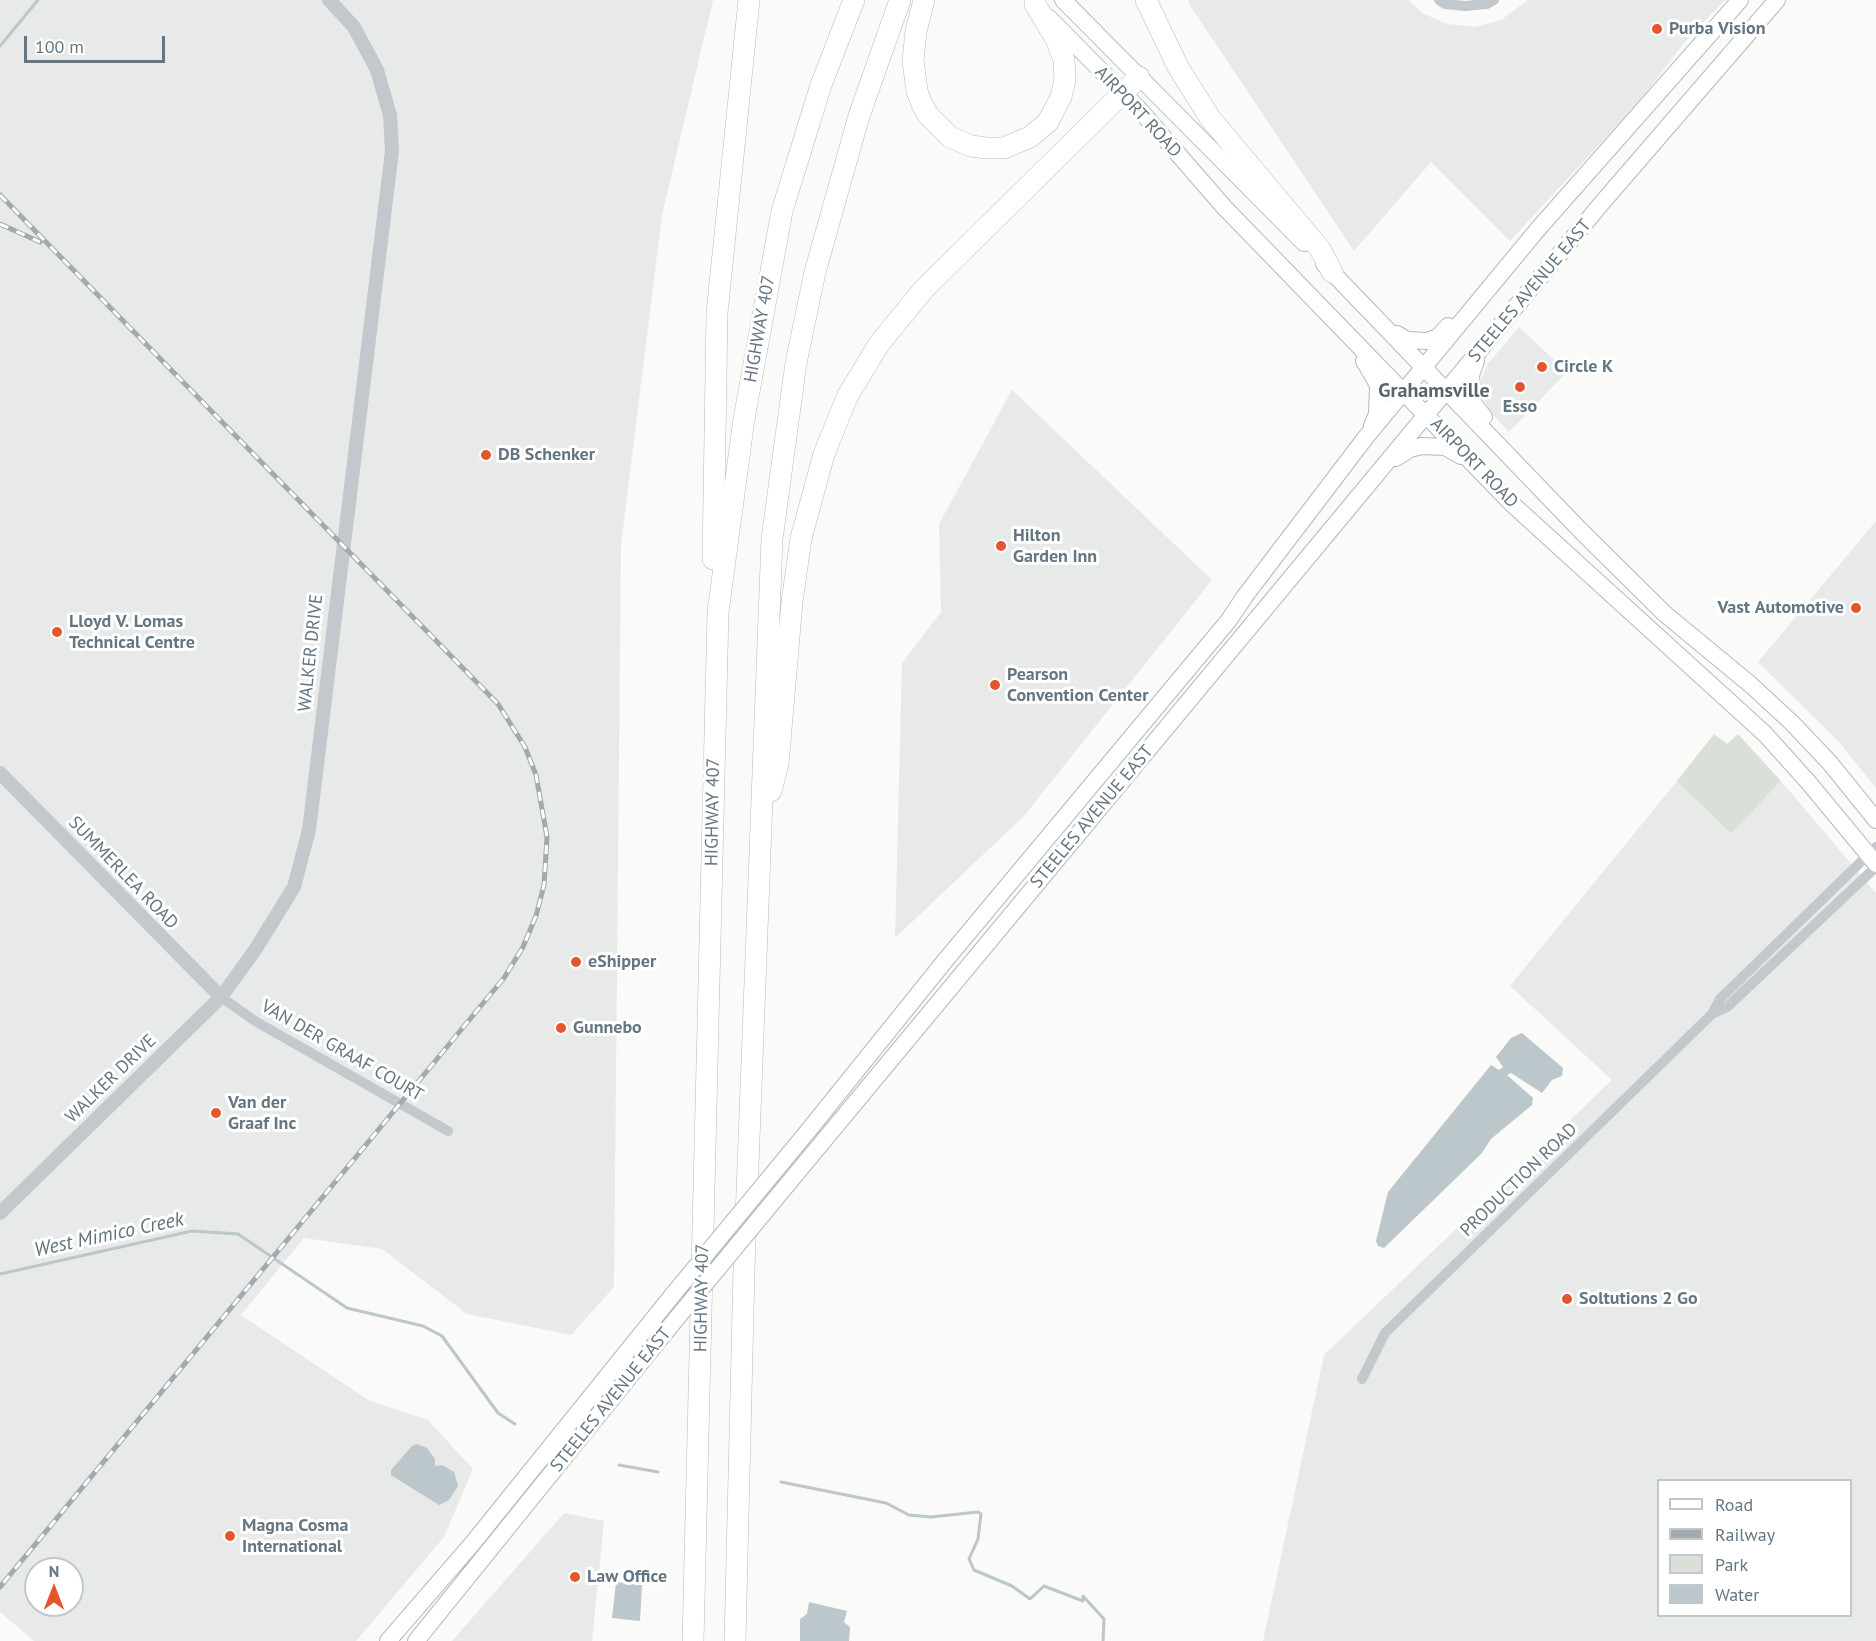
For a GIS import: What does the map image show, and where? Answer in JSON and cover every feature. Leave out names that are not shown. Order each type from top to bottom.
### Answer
[{"type":"highway","points":[[718,612],[713,576],[717,313],[749,0]]},
{"type":"highway","name":"HIGHWAY 407","points":[[693,1641],[718,612],[746,408],[782,211],[821,85],[854,0]]},
{"type":"highway","points":[[735,1641],[744,1270],[772,538],[796,363],[815,272],[859,116],[900,0]]},
{"type":"highway","points":[[924,0],[916,31],[913,61],[921,102],[928,115],[950,137],[964,144],[986,148],[1004,148],[1030,137],[1048,122],[1061,97],[1065,80],[1063,57],[1034,2]]},
{"type":"highway","points":[[1146,0],[1178,68],[1210,118],[1320,249],[1332,272]]},
{"type":"highway","points":[[762,821],[778,764],[792,602],[801,538],[824,454],[847,397],[879,344],[924,289],[1139,78]]},
{"type":"main road","name":"AIRPORT ROAD","points":[[1063,0],[1425,366],[1582,532],[1665,614],[1751,685],[1792,723],[1830,763],[1876,820]]},
{"type":"main road","name":"STEELES AVENUE EAST","points":[[388,1641],[472,1544],[944,962],[1229,620],[1366,438],[1425,366],[1538,229],[1740,0]]},
{"type":"main road","name":"STEELES AVENUE EAST","points":[[416,1641],[806,1162],[1661,133],[1777,0]]},
{"type":"main road","name":"AIRPORT ROAD","points":[[1034,2],[1123,93],[1224,207],[1536,528],[1765,734],[1874,858]]},
{"type":"main road","points":[[1382,322],[1407,340],[1427,340],[1443,333],[1459,314],[1473,309]]},
{"type":"main road","points":[[1330,317],[1336,332],[1368,366],[1378,385],[1377,414],[1366,438]]},
{"type":"main road","points":[[1482,349],[1472,375],[1473,403],[1498,431],[1503,448]]},
{"type":"main road","points":[[1386,465],[1410,449],[1438,446],[1452,450],[1477,467]]},
{"type":"street","name":"WALKER DRIVE","points":[[0,1213],[221,997],[255,950],[294,887],[309,830],[392,151],[390,115],[377,70],[354,27],[328,0]]},
{"type":"street","points":[[1439,0],[1445,4],[1465,6],[1486,4],[1494,0]]},
{"type":"street","name":"SUMMERLEA ROAD","points":[[0,773],[221,997]]},
{"type":"street","name":"PRODUCTION ROAD","points":[[1362,1379],[1385,1333],[1712,1014],[1719,999],[1874,858]]},
{"type":"street","name":"VAN DER GRAAF COURT","points":[[221,997],[255,1021],[448,1131]]},
{"type":"shaded area","points":[[0,0],[713,0],[662,215],[621,545],[614,1287],[571,1335],[467,1314],[382,1249],[304,1238],[241,1315],[370,1401],[428,1420],[473,1469],[444,1537],[356,1641],[34,1641],[0,1612]]},
{"type":"shaded area","points":[[1189,0],[1408,0],[1424,14],[1448,24],[1475,27],[1501,20],[1528,0],[1725,0],[1685,42],[1642,98],[1510,241],[1431,162],[1354,251],[1189,4]]},
{"type":"shaded area","points":[[1519,327],[1567,372],[1509,432],[1489,410],[1481,394],[1480,383],[1487,365]]},
{"type":"shaded area","points":[[1012,390],[1212,580],[1024,816],[895,938],[902,663],[941,612],[939,524]]},
{"type":"shaded area","points":[[1876,521],[1876,788],[1839,742],[1758,662]]},
{"type":"shaded area","points":[[1677,781],[1731,834],[1781,781],[1876,893],[1876,1641],[1263,1641],[1324,1355],[1612,1080],[1510,986]]},
{"type":"shaded area","points":[[564,1513],[604,1521],[592,1641],[452,1641]]},
{"type":"green space","points":[[1714,734],[1727,744],[1738,734],[1781,781],[1731,834],[1677,781]]},
{"type":"water","points":[[1522,1033],[1563,1068],[1562,1076],[1552,1080],[1542,1093],[1511,1073],[1507,1075],[1533,1098],[1532,1105],[1491,1139],[1482,1153],[1384,1248],[1378,1246],[1376,1241],[1388,1192],[1491,1065],[1499,1070],[1503,1067],[1496,1057],[1511,1038]]},
{"type":"water","points":[[417,1444],[427,1448],[435,1459],[435,1466],[442,1465],[454,1472],[458,1486],[449,1500],[439,1505],[391,1475],[391,1470],[412,1446]]},
{"type":"water","points":[[616,1582],[642,1585],[640,1621],[612,1618]]},
{"type":"water","points":[[809,1602],[847,1611],[844,1622],[850,1627],[849,1641],[800,1641],[800,1619],[807,1614]]},
{"type":"waterway","points":[[0,46],[38,0]]},
{"type":"waterway","name":"West Mimico Creek","points":[[0,1274],[192,1231],[238,1234],[347,1308],[423,1326],[442,1336],[498,1413],[515,1424]]},
{"type":"waterway","name":"West Mimico Creek","points":[[619,1465],[658,1472]]},
{"type":"waterway","name":"West Mimico Creek","points":[[781,1482],[886,1503],[909,1515],[931,1517],[978,1512],[981,1514],[978,1539],[969,1559],[974,1570],[1012,1586],[1030,1599],[1044,1586],[1083,1601],[1083,1596],[1104,1619],[1103,1641]]},
{"type":"railway","points":[[0,195],[498,704],[525,747],[536,775],[547,837],[544,885],[536,916],[523,947],[504,978],[0,1587]]},
{"type":"railway","points":[[0,224],[40,242]]},
{"type":"place","name":"Purba Vision","points":[[1657,29]]},
{"type":"place","name":"Circle K","points":[[1542,367]]},
{"type":"place","name":"Esso","points":[[1520,387]]},
{"type":"place","name":"DB Schenker","points":[[486,455]]},
{"type":"place","name":"Hilton Garden Inn","points":[[1001,546]]},
{"type":"place","name":"Vast Automotive","points":[[1856,608]]},
{"type":"place","name":"Lloyd V. Lomas Technical Centre","points":[[57,632]]},
{"type":"place","name":"Pearson Convention Center","points":[[995,685]]},
{"type":"place","name":"eShipper","points":[[576,962]]},
{"type":"place","name":"Gunnebo","points":[[561,1028]]},
{"type":"place","name":"Van der Graaf Inc","points":[[216,1113]]},
{"type":"place","name":"Soltutions 2 Go","points":[[1567,1299]]},
{"type":"place","name":"Magna Cosma International","points":[[230,1536]]},
{"type":"place","name":"Law Office","points":[[575,1577]]},
{"type":"district","name":"Grahamsville","points":[[1434,391]]}]
